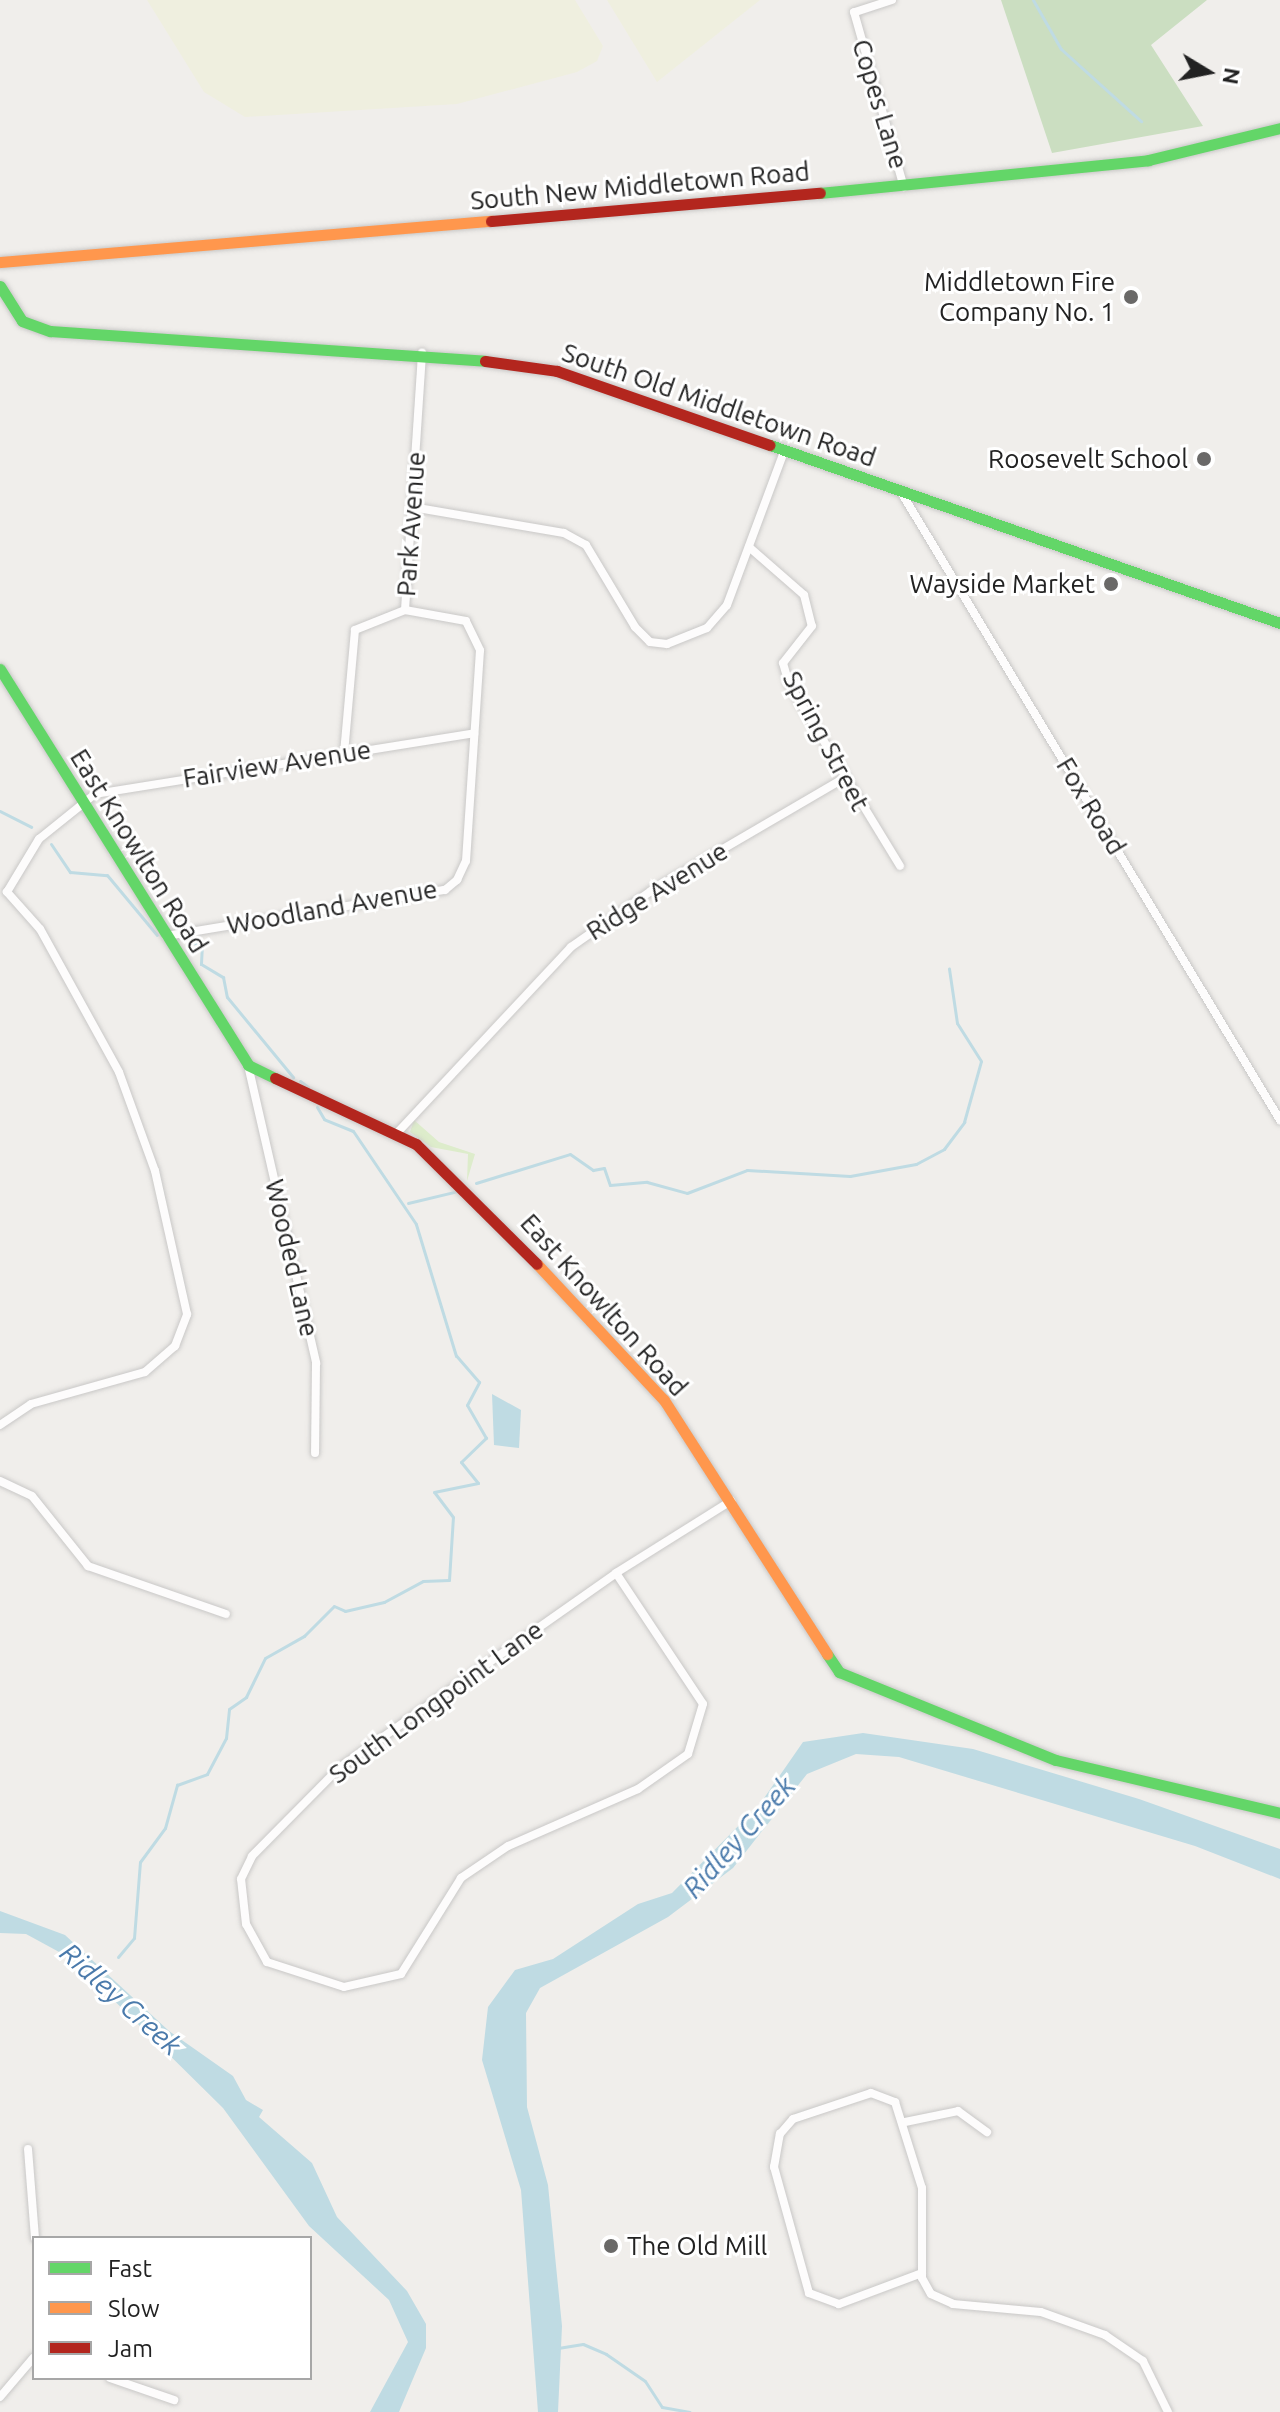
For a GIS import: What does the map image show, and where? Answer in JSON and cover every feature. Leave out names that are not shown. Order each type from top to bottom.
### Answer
[{"type":"main road","name":"South New Middletown Road","points":[[0,262],[904,187],[1108,166],[1280,128]]},
{"type":"main road","name":"South Old Middletown Road","points":[[0,286],[22,321],[50,331],[422,353],[557,371],[1280,623]]},
{"type":"main road","name":"East Knowlton Road","points":[[2,678],[248,1065],[396,1134],[445,1166],[637,1368],[731,1501],[817,1644],[857,1684],[1056,1760],[1280,1813]]},
{"type":"street","name":"Copes Lane","points":[[892,0],[854,12],[904,187]]},
{"type":"street","name":"Park Avenue","points":[[344,754],[355,630],[405,610],[422,353]]},
{"type":"street","points":[[412,507],[564,533],[586,545],[650,642],[687,639],[707,628],[727,605],[785,449]]},
{"type":"street","name":"Fox Road","points":[[901,492],[1280,1120]]},
{"type":"street","name":"Spring Street","points":[[749,547],[804,595],[812,613],[812,626],[783,663],[841,780],[900,866]]},
{"type":"street","name":"Woodland Avenue","points":[[166,936],[445,890],[466,861],[478,634],[451,615],[405,610]]},
{"type":"street","name":"Fairview Avenue","points":[[81,801],[474,733]]},
{"type":"street","name":"Ridge Avenue","points":[[396,1134],[571,947],[651,891],[841,780]]},
{"type":"street","points":[[0,1425],[31,1404],[131,1378],[161,1361],[183,1330],[188,1293],[119,1072],[40,929],[4,891],[39,839],[81,801]]},
{"type":"street","name":"Wooded Lane","points":[[248,1065],[316,1363],[315,1453]]},
{"type":"street","points":[[0,1481],[32,1496],[88,1566],[226,1614]]},
{"type":"street","name":"South Longpoint Lane","points":[[616,1573],[703,1704],[688,1754],[638,1789],[508,1846],[461,1878],[401,1974],[344,1987],[267,1962],[252,1944],[240,1898],[252,1856],[339,1768],[616,1573],[731,1501]]},
{"type":"street","points":[[922,2273],[845,2303],[813,2296],[774,2167],[783,2130],[810,2109],[876,2094],[895,2102],[905,2122],[923,2197],[922,2273],[940,2301],[1039,2311],[1120,2343],[1150,2370],[1168,2412]]},
{"type":"street","points":[[905,2122],[958,2111],[987,2132]]},
{"type":"street","points":[[28,2149],[35,2236]]},
{"type":"street","points":[[0,2397],[32,2359]]},
{"type":"street","points":[[116,2380],[174,2400]]},
{"type":"green space","points":[[147,0],[575,0],[603,46],[597,61],[577,72],[457,104],[245,117],[204,92]]},
{"type":"green space","points":[[607,0],[760,0],[657,82]]},
{"type":"green space","points":[[1001,0],[1207,0],[1151,45],[1203,126],[1052,153]]},
{"type":"green space","points":[[414,1120],[439,1142],[475,1154],[467,1181],[468,1154],[431,1147],[410,1132]]},
{"type":"water","points":[[492,1394],[521,1410],[519,1448],[494,1445]]},
{"type":"water","name":"Ridley Creek","points":[[863,1733],[973,1749],[1139,1799],[1280,1849],[1280,1879],[1195,1846],[899,1757],[856,1754],[807,1774],[733,1868],[668,1917],[540,1988],[526,2013],[527,2107],[548,2185],[562,2326],[558,2412],[538,2412],[521,2190],[482,2060],[488,2007],[515,1970],[553,1959],[638,1904],[672,1893],[760,1804],[803,1742]]},
{"type":"water","name":"Ridley Creek","points":[[0,1911],[65,1935],[169,2031],[233,2076],[246,2100],[263,2110],[259,2117],[312,2163],[337,2217],[407,2291],[426,2324],[426,2348],[399,2412],[370,2412],[408,2342],[389,2300],[309,2226],[223,2108],[72,1959],[26,1934],[0,1933]]},
{"type":"waterway","points":[[1033,0],[1061,49],[1141,121]]},
{"type":"waterway","points":[[0,811],[31,827]]},
{"type":"waterway","points":[[51,844],[70,872],[107,875],[157,935]]},
{"type":"waterway","points":[[192,943],[202,944],[201,964],[223,977],[227,997],[293,1077]]},
{"type":"waterway","points":[[476,1183],[570,1154],[593,1170],[604,1168],[610,1185],[647,1182],[687,1193],[747,1170],[850,1176],[916,1164],[944,1149],[964,1122],[981,1061],[957,1023],[949,969]]},
{"type":"waterway","points":[[300,1081],[308,1087]]},
{"type":"waterway","name":"Ridley Creek","points":[[118,1957],[134,1938],[140,1862],[165,1828],[177,1785],[207,1774],[226,1738],[229,1709],[246,1697],[265,1658],[304,1636],[334,1606],[345,1611],[384,1602],[423,1581],[449,1580],[453,1517],[434,1492],[478,1483],[461,1462],[486,1438],[467,1405],[479,1382],[456,1356],[416,1224],[353,1131],[324,1119],[317,1107]]},
{"type":"waterway","points":[[408,1203],[458,1191]]},
{"type":"waterway","points":[[558,2348],[583,2344],[606,2354],[645,2381],[662,2407],[690,2412]]},
{"type":"traffic: fast","points":[[820,193],[1148,160],[1280,128]]},
{"type":"traffic: fast","points":[[0,286],[22,321],[50,331],[485,361]]},
{"type":"traffic: fast","points":[[770,445],[1280,623]]},
{"type":"traffic: fast","points":[[0,669],[248,1065],[275,1078]]},
{"type":"traffic: fast","points":[[827,1654],[839,1672],[1056,1760],[1280,1813]]},
{"type":"traffic: slow","points":[[0,262],[491,221]]},
{"type":"traffic: slow","points":[[537,1264],[664,1400],[827,1654]]},
{"type":"traffic: jam","points":[[491,221],[820,193]]},
{"type":"traffic: jam","points":[[485,361],[557,371],[770,445]]},
{"type":"traffic: jam","points":[[275,1078],[416,1144],[537,1264]]},
{"type":"place","name":"Middletown Fire Company No. 1","points":[[1131,297]]},
{"type":"place","name":"Roosevelt School","points":[[1204,459]]},
{"type":"place","name":"Wayside Market","points":[[1111,584]]},
{"type":"place","name":"The Old Mill","points":[[611,2246]]}]
